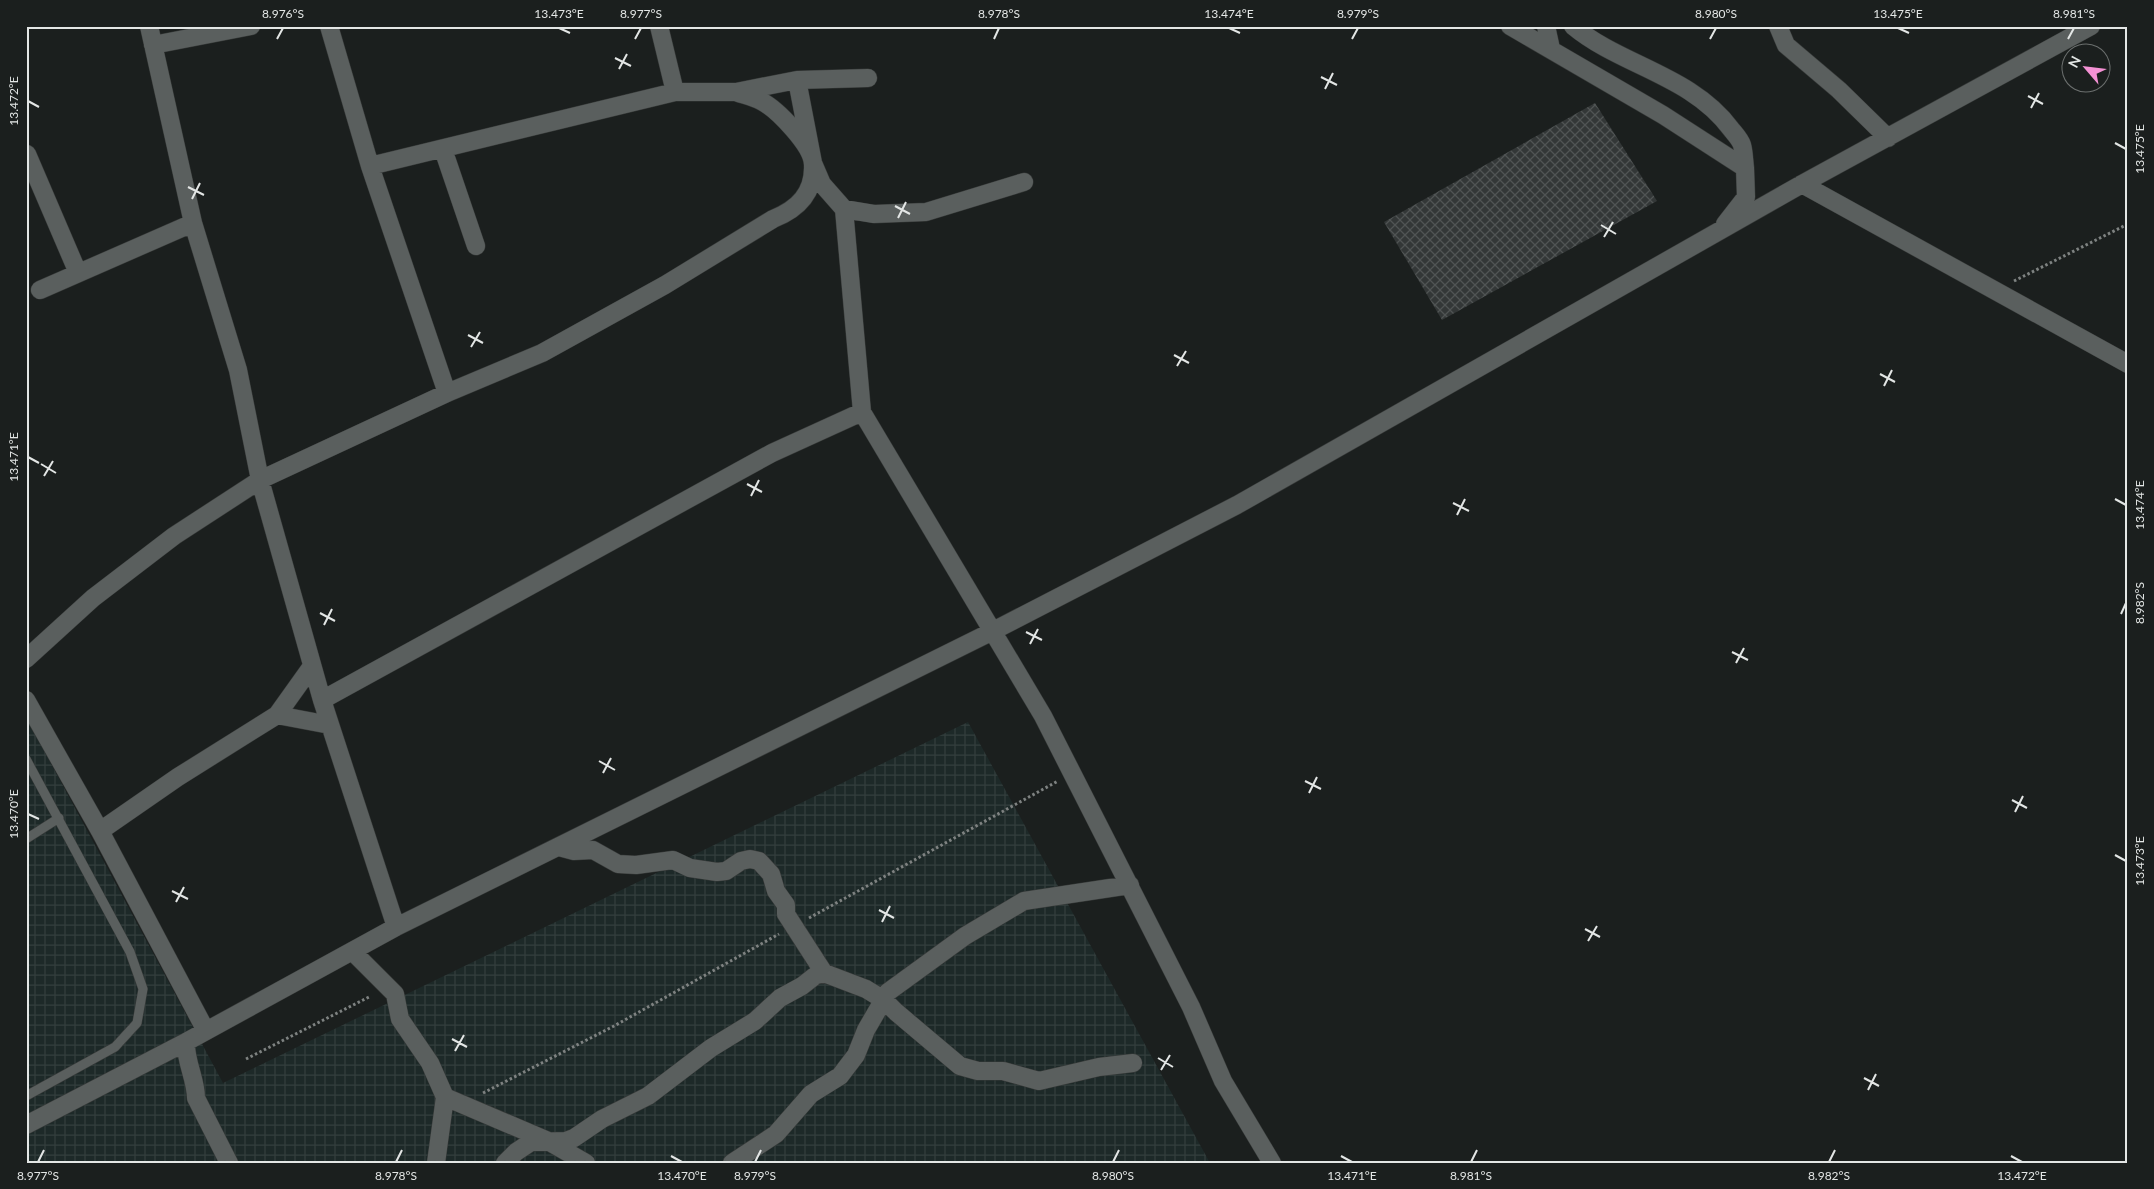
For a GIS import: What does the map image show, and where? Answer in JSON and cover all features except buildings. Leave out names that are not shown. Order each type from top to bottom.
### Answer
[{"type":"street","points":[[149,26],[193,223],[238,370],[260,480],[322,700],[396,927]]},
{"type":"street","points":[[152,45],[251,26]]},
{"type":"street","points":[[328,26],[370,166],[447,393]]},
{"type":"street","points":[[659,26],[675,92]]},
{"type":"street","points":[[1510,26],[1687,129],[1745,168]]},
{"type":"street","points":[[1546,26],[1551,49]]},
{"type":"street","points":[[1573,26],[1585,36],[1688,90],[1721,115],[1742,143],[1746,197],[1718,232]]},
{"type":"street","points":[[1778,26],[1786,45],[1839,90],[1888,138]]},
{"type":"street","points":[[26,1125],[186,1042],[396,927],[991,632],[1237,505],[1802,184],[2091,26]]},
{"type":"street","points":[[370,166],[675,92],[736,92],[797,80],[868,78]]},
{"type":"street","points":[[26,659],[93,598],[174,536],[260,480],[447,393],[542,353],[665,285],[774,219],[791,212],[804,198],[811,182],[814,163],[797,80]]},
{"type":"street","points":[[736,92],[761,101],[783,117],[800,137],[814,163],[822,184],[844,209],[862,412],[991,632],[1043,716],[1191,1006],[1223,1081],[1272,1163]]},
{"type":"street","points":[[443,149],[476,246]]},
{"type":"street","points":[[27,154],[78,273]]},
{"type":"street","points":[[844,209],[874,214],[926,212],[1024,182]]},
{"type":"street","points":[[1802,184],[2128,364]]},
{"type":"street","points":[[40,290],[193,223]]},
{"type":"street","points":[[322,700],[772,453],[862,412]]},
{"type":"street","points":[[100,831],[178,777],[277,716],[312,666]]},
{"type":"street","points":[[26,700],[100,831],[206,1031]]},
{"type":"street","points":[[277,716],[330,725]]},
{"type":"street","points":[[559,847],[574,851],[593,850],[618,864],[636,865],[673,860],[690,868],[717,872],[726,871],[741,861],[750,859],[759,861],[771,874],[776,891],[786,905],[786,914],[824,973]]},
{"type":"street","points":[[732,1163],[776,1134],[810,1094],[840,1076],[856,1055],[866,1030],[884,1000],[901,981],[965,936],[1024,901],[1130,885]]},
{"type":"street","points":[[354,950],[357,956],[395,994],[405,1028],[430,1063],[446,1097],[436,1163]]},
{"type":"street","points":[[505,1163],[516,1152],[531,1142],[546,1140],[566,1141],[574,1138],[602,1119],[648,1096],[711,1048],[755,1021],[780,998],[802,986],[816,975],[824,973],[866,989],[884,1000],[960,1066],[978,1071],[1003,1070],[1039,1081],[1099,1067],[1133,1063]]},
{"type":"street","points":[[186,1042],[196,1098],[229,1163]]},
{"type":"street","points":[[446,1097],[546,1140],[586,1163]]},
{"type":"lane","points":[[26,759],[130,952],[143,989],[138,1023],[116,1046],[26,1096]]},
{"type":"lane","points":[[26,839],[59,818]]},
{"type":"path","points":[[1997,290],[2128,224]]},
{"type":"path","points":[[804,921],[1072,773]]},
{"type":"path","points":[[463,1104],[614,1026],[787,930]]},
{"type":"path","points":[[246,1059],[390,987]]},
{"type":"shaded area","points":[[26,717],[223,1083],[968,722],[1210,1163],[26,1163]]}]
